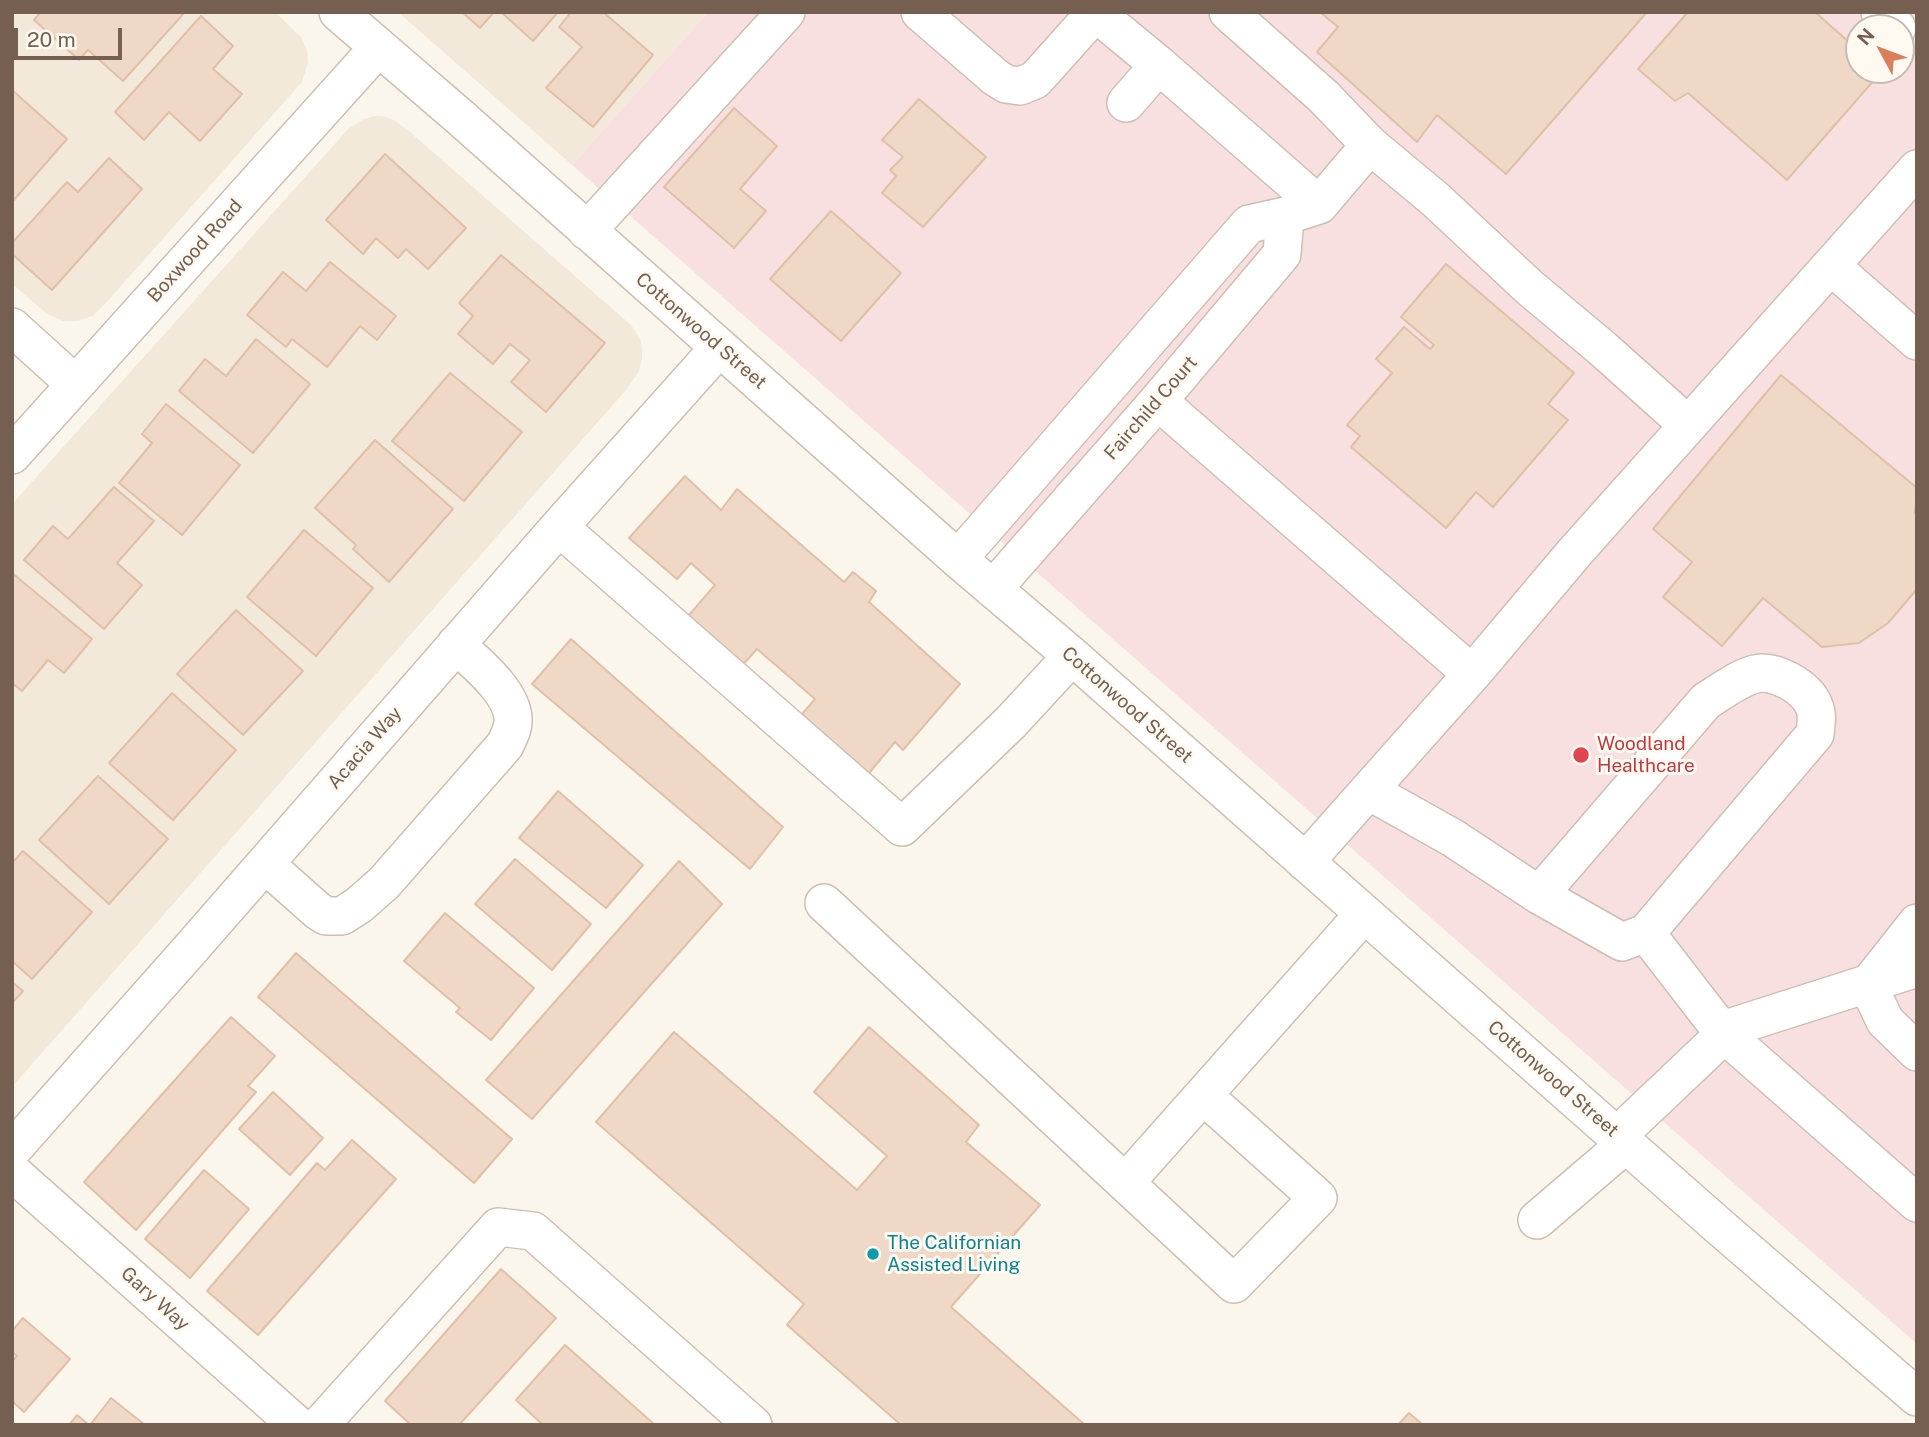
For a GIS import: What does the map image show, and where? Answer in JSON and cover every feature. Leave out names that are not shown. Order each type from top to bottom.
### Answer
[{"type":"street","name":"Cottonwood Street","points":[[338,12],[958,559],[1917,1397]]},
{"type":"street","points":[[587,230],[786,12]]},
{"type":"street","points":[[920,12],[995,78],[1006,84],[1020,86],[1035,80],[1096,12],[1159,65],[1302,211]]},
{"type":"street","points":[[1228,12],[1324,97],[1370,145],[1436,200],[1529,287],[1688,425]]},
{"type":"street","name":"Boxwood Road","points":[[12,455],[379,48]]},
{"type":"street","points":[[1126,103],[1159,65]]},
{"type":"street","points":[[958,559],[1249,224],[1302,211],[1370,145]]},
{"type":"street","points":[[1305,862],[1472,674],[1575,552],[1917,169]]},
{"type":"street","name":"Fairchild Court","points":[[993,589],[1158,401],[1282,254],[1302,211]]},
{"type":"street","points":[[1831,266],[1917,341]]},
{"type":"street","points":[[12,327],[75,384]]},
{"type":"street","name":"Acacia Way","points":[[12,1150],[719,348]]},
{"type":"street","points":[[1158,401],[1472,674]]},
{"type":"street","points":[[559,527],[902,827],[1011,722],[1072,656]]},
{"type":"street","points":[[264,864],[318,911],[326,916],[342,916],[384,883],[505,745],[514,720],[511,705],[501,688],[456,644]]},
{"type":"street","points":[[1369,791],[1453,838],[1539,895],[1622,942],[1646,933],[1815,734],[1817,716],[1813,703],[1804,692],[1779,676],[1766,672],[1740,680],[1706,701],[1539,895]]},
{"type":"street","points":[[824,903],[1234,1284],[1318,1198],[1204,1096]]},
{"type":"street","points":[[1125,1183],[1364,914]]},
{"type":"street","points":[[1868,985],[1917,923]]},
{"type":"street","points":[[1646,933],[1724,1034],[1917,1203]]},
{"type":"street","points":[[1536,1220],[1622,1140],[1732,1027],[1917,968]]},
{"type":"street","points":[[1868,985],[1885,1021],[1917,1052]]},
{"type":"street","name":"Gary Way","points":[[12,1172],[297,1425]]},
{"type":"street","points":[[320,1425],[498,1227],[533,1231],[753,1425]]},
{"type":"shaded area","points":[[12,12],[275,12],[301,37],[307,50],[308,63],[302,82],[105,304],[93,316],[78,321],[63,321],[47,314],[12,284]]},
{"type":"shaded area","points":[[398,12],[708,12],[572,165]]},
{"type":"shaded area","name":"Woodland Healthcare","points":[[708,12],[1917,12],[1917,1344],[572,165]]},
{"type":"shaded area","points":[[373,116],[394,120],[410,132],[631,325],[640,338],[642,347],[639,371],[627,389],[12,1087],[12,504],[349,128]]},
{"type":"building","points":[[41,12],[185,12],[123,81],[88,50],[79,60],[34,20]]},
{"type":"building","points":[[462,12],[494,12],[480,28]]},
{"type":"building","points":[[501,12],[558,12],[533,41]]},
{"type":"building","points":[[571,12],[603,12],[653,55],[593,127],[546,88],[582,47],[559,27]]},
{"type":"building","points":[[1320,12],[1647,12],[1506,174],[1437,115],[1417,142],[1317,52],[1338,27]]},
{"type":"building","points":[[1688,12],[1815,12],[1845,39],[1845,84],[1871,84],[1787,180],[1688,93],[1675,101],[1638,69]]},
{"type":"building","points":[[201,16],[233,46],[213,69],[242,94],[200,141],[169,112],[144,140],[115,112]]},
{"type":"building","points":[[12,90],[67,139],[12,202]]},
{"type":"building","points":[[919,99],[986,157],[923,227],[882,193],[896,176],[890,170],[903,157],[882,140]]},
{"type":"building","points":[[734,108],[777,146],[740,189],[766,211],[734,248],[664,187]]},
{"type":"building","points":[[385,154],[466,228],[428,269],[406,249],[398,258],[376,238],[363,254],[326,220]]},
{"type":"building","points":[[109,158],[142,189],[52,290],[12,254],[12,243],[67,182],[78,192]]},
{"type":"building","points":[[831,211],[901,273],[841,341],[770,279]]},
{"type":"building","points":[[501,255],[605,343],[546,412],[511,382],[530,360],[510,344],[493,364],[458,334],[473,316],[459,303]]},
{"type":"building","points":[[330,262],[396,316],[377,340],[360,326],[327,367],[292,339],[286,347],[247,315],[283,272],[306,291]]},
{"type":"building","points":[[1446,264],[1574,373],[1548,404],[1568,420],[1493,507],[1476,492],[1446,528],[1351,447],[1360,436],[1347,425],[1392,373],[1376,359],[1404,327],[1430,349],[1434,345],[1401,317]]},
{"type":"building","points":[[256,339],[310,384],[253,453],[179,391],[205,359],[226,376]]},
{"type":"building","points":[[450,373],[522,432],[464,501],[392,441]]},
{"type":"building","points":[[1781,375],[1917,488],[1917,589],[1888,623],[1859,643],[1822,647],[1763,598],[1722,646],[1663,597],[1692,562],[1653,529]]},
{"type":"building","points":[[166,404],[240,465],[182,535],[119,483],[152,443],[142,434]]},
{"type":"building","points":[[375,440],[453,509],[389,582],[353,549],[356,545],[315,508]]},
{"type":"building","points":[[685,476],[721,510],[737,489],[844,582],[853,572],[876,591],[869,602],[960,684],[903,750],[895,742],[864,779],[796,721],[815,699],[757,649],[739,669],[684,621],[715,585],[691,563],[677,579],[629,538]]},
{"type":"building","points":[[114,487],[154,521],[117,563],[142,585],[104,629],[24,560],[53,526],[68,539]]},
{"type":"building","points":[[304,530],[373,588],[316,656],[247,597]]},
{"type":"building","points":[[12,573],[92,639],[64,673],[48,660],[22,691],[12,683]]},
{"type":"building","points":[[236,610],[303,671],[243,735],[177,674]]},
{"type":"building","points":[[571,639],[783,827],[750,869],[532,684]]},
{"type":"building","points":[[172,693],[236,750],[173,820],[109,763]]},
{"type":"building","points":[[98,776],[168,839],[109,904],[39,840]]},
{"type":"building","points":[[558,791],[643,865],[606,908],[519,838]]},
{"type":"building","points":[[23,851],[92,912],[32,979],[12,961],[12,863]]},
{"type":"building","points":[[515,859],[591,924],[552,970],[475,904]]},
{"type":"building","points":[[679,861],[722,904],[532,1119],[486,1080]]},
{"type":"building","points":[[445,913],[534,988],[491,1040],[456,1012],[460,1008],[404,961]]},
{"type":"building","points":[[296,953],[512,1139],[474,1183],[258,997]]},
{"type":"building","points":[[12,982],[23,991],[12,1003]]},
{"type":"building","points":[[231,1017],[275,1056],[248,1086],[256,1092],[136,1230],[84,1182]]},
{"type":"building","name":"The Californian Assisted Living","points":[[869,1027],[979,1125],[966,1142],[1040,1205],[951,1307],[1085,1425],[901,1425],[787,1325],[804,1304],[596,1122],[674,1032],[857,1190],[887,1156],[814,1092]]},
{"type":"building","points":[[273,1092],[323,1138],[290,1175],[239,1129]]},
{"type":"building","points":[[352,1140],[396,1179],[258,1335],[207,1291],[317,1163],[325,1170]]},
{"type":"building","points":[[204,1170],[249,1209],[190,1278],[145,1239]]},
{"type":"building","points":[[501,1269],[556,1318],[459,1425],[411,1425],[385,1401]]},
{"type":"building","points":[[23,1318],[70,1359],[24,1412],[12,1401],[12,1361],[17,1356],[12,1352],[12,1331]]},
{"type":"building","points":[[565,1345],[655,1425],[543,1425],[516,1400]]},
{"type":"building","points":[[111,1398],[145,1425],[90,1425]]},
{"type":"building","points":[[1409,1413],[1423,1425],[1398,1425]]},
{"type":"building","points":[[77,1415],[89,1425],[69,1425]]},
{"type":"place","name":"Woodland Healthcare","points":[[1581,755]]},
{"type":"place","name":"The Californian Assisted Living","points":[[873,1254]]}]
